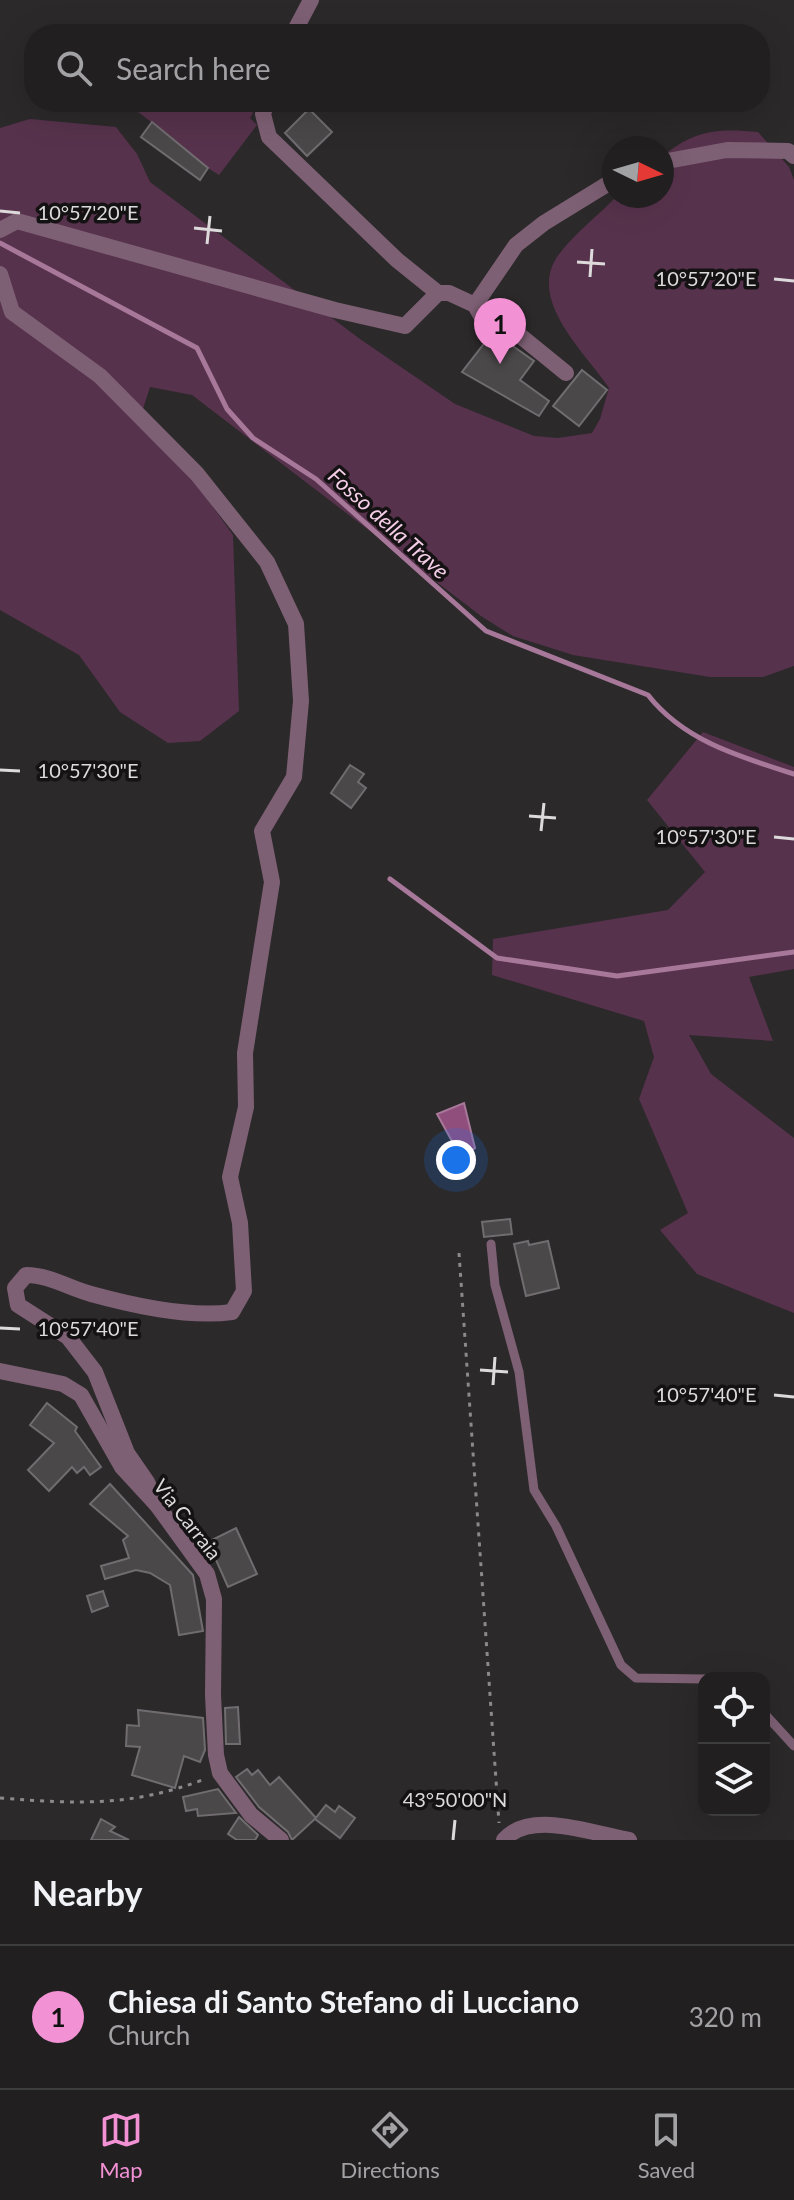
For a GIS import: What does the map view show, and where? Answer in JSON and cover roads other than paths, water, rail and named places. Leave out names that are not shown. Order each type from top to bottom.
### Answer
[{"type":"street","points":[[298,24],[311,0]]},
{"type":"street","points":[[264,112],[269,137],[397,260],[438,293],[449,293],[475,305],[481,316],[507,325],[566,373]]},
{"type":"street","points":[[674,160],[727,150],[788,151],[794,156]]},
{"type":"street","points":[[475,305],[516,245],[544,223],[602,187]]},
{"type":"street","points":[[0,230],[17,221],[389,324],[405,326],[438,293]]},
{"type":"street","points":[[0,274],[12,312],[100,376],[197,474],[267,562],[296,624],[301,701],[294,777],[262,831],[272,882],[245,1053],[246,1107],[230,1177],[240,1223],[244,1291],[232,1312],[206,1316],[92,1294],[39,1275],[26,1275],[15,1288],[18,1305],[68,1337],[95,1372],[127,1453],[147,1482],[157,1505]]},
{"type":"street","name":"Via Carraia","points":[[0,1371],[63,1384],[81,1395],[122,1467],[157,1505],[207,1574],[214,1599],[214,1710],[220,1773],[251,1815],[281,1840]]},
{"type":"street","points":[[505,1839],[515,1829],[552,1826],[629,1840]]},
{"type":"lane","points":[[491,1244],[495,1285],[519,1372],[534,1490],[556,1526],[621,1665],[636,1678],[698,1679]]},
{"type":"lane","points":[[770,1720],[794,1746]]},
{"type":"waterway","name":"Fosso della Trave","points":[[0,243],[197,348],[227,409],[253,438],[316,479],[486,631],[648,695],[662,711],[696,736],[734,754],[794,774]]},
{"type":"waterway","points":[[390,879],[497,958],[617,976],[794,952]]},
{"type":"place","name":"Chiesa di Santo Stefano di Lucciano","points":[[500,364]]}]
